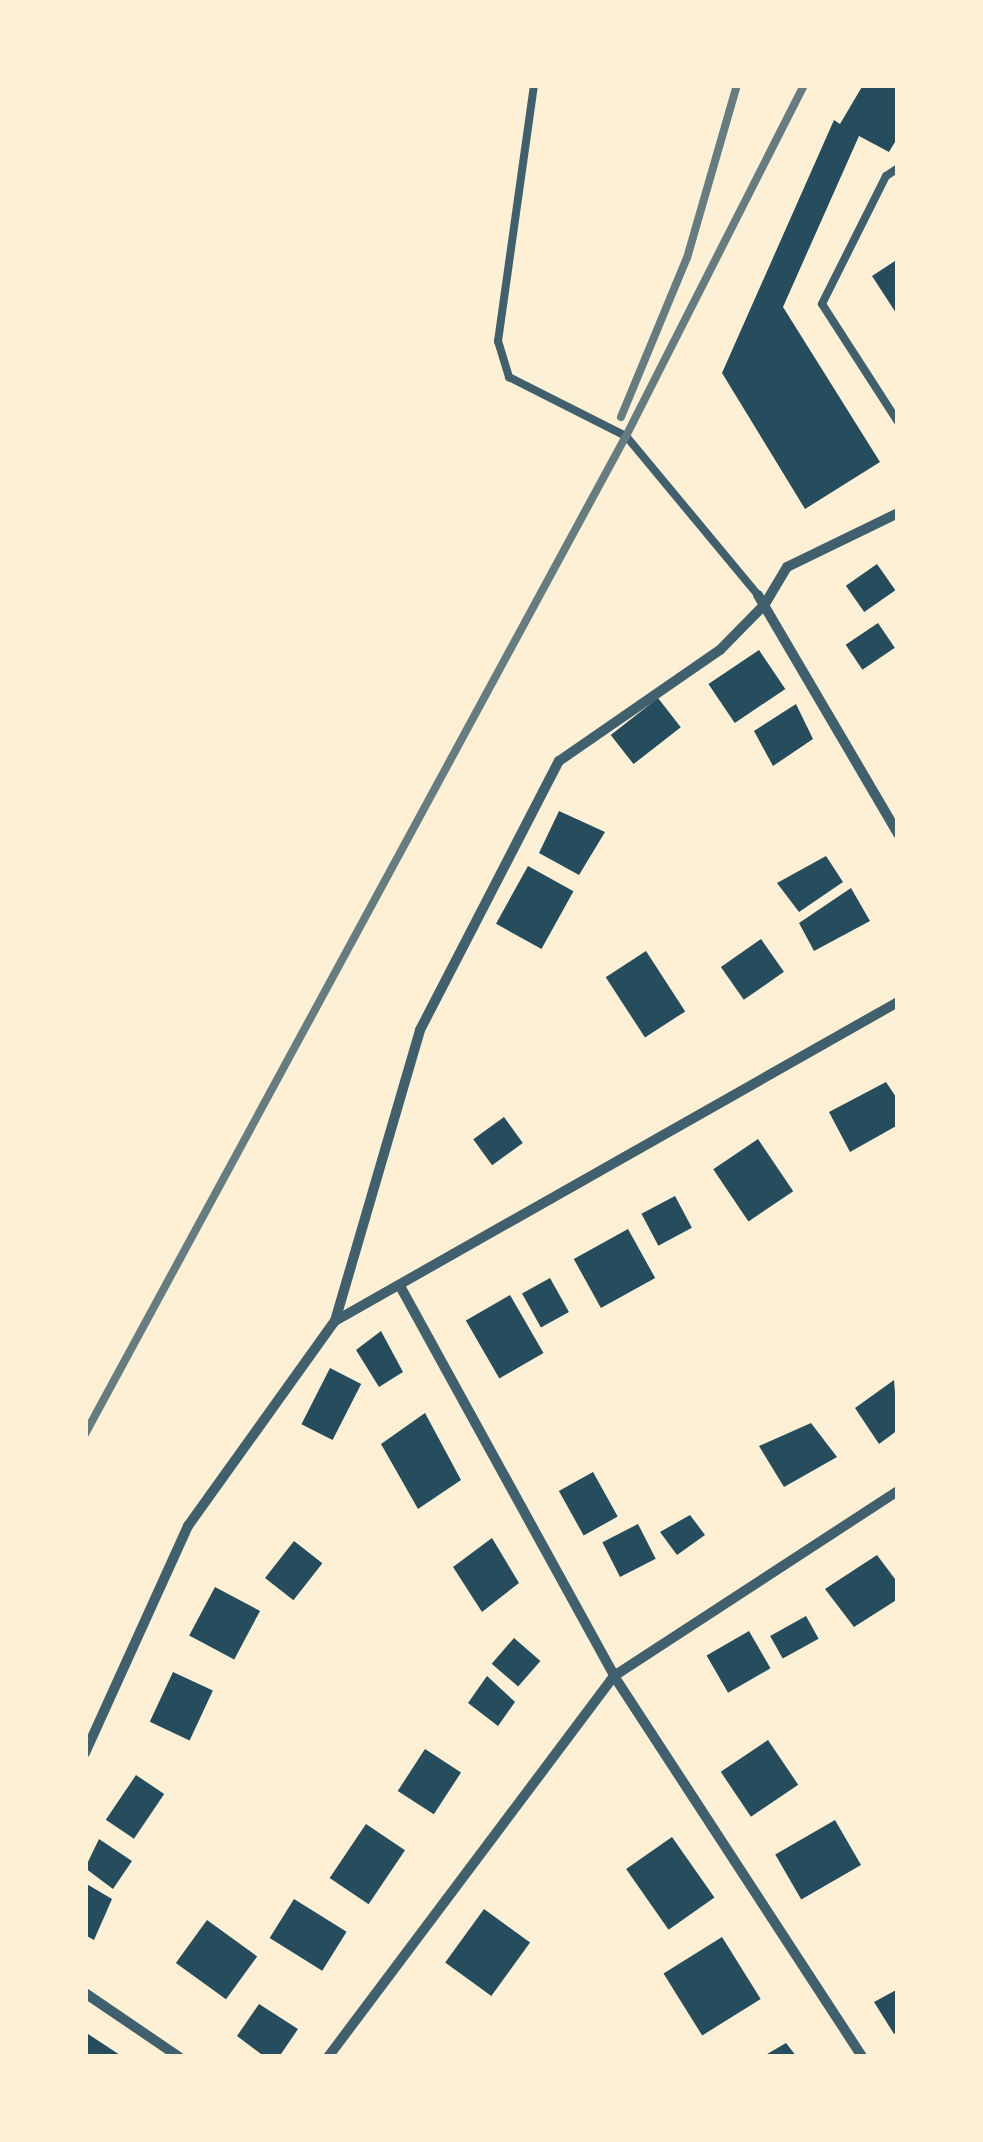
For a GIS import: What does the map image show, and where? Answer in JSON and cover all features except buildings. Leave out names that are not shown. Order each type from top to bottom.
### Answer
[{"type":"street","points":[[85,1753],[188,1526],[334,1321],[420,1030],[558,761],[720,650],[787,567],[898,513]]},
{"type":"street","points":[[761,599],[898,834]]},
{"type":"street","points":[[334,1321],[898,1002]]},
{"type":"street","points":[[400,1286],[614,1676],[862,2057]]},
{"type":"street","points":[[328,2057],[614,1676],[898,1491]]},
{"type":"street","points":[[85,1993],[179,2057]]},
{"type":"lane","points":[[534,85],[498,341],[509,377],[626,436],[761,599]]},
{"type":"lane","points":[[898,168],[886,176],[822,304],[898,422]]},
{"type":"railway","points":[[621,417],[687,258],[737,85]]},
{"type":"railway","points":[[85,1434],[626,436],[804,85]]}]
